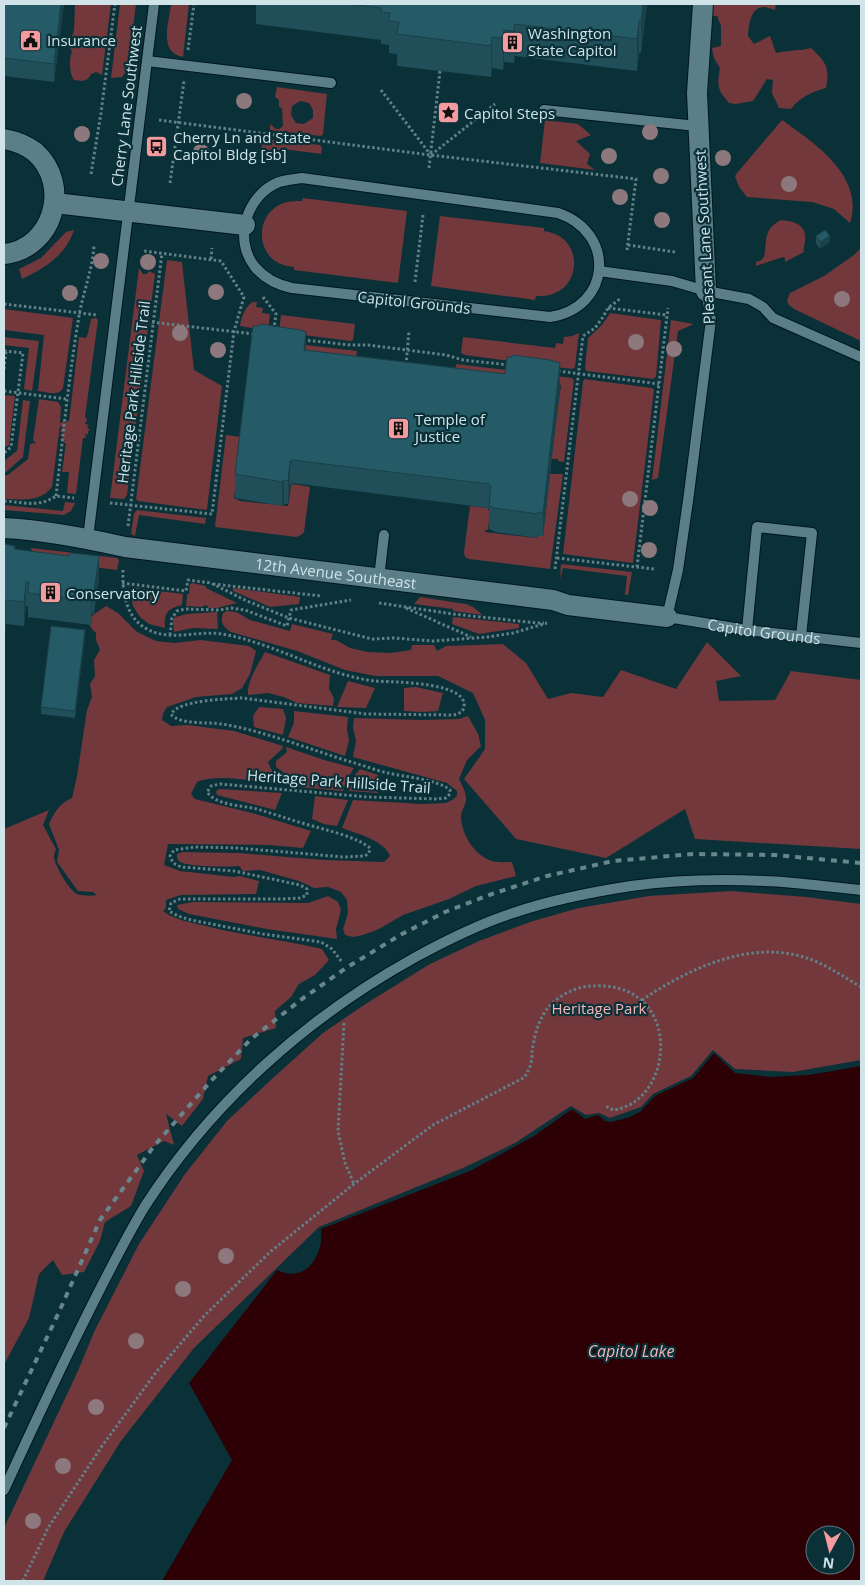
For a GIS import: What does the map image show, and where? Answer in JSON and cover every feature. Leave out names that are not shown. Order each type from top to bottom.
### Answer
[{"type":"street","name":"Pleasant Lane Southwest","points":[[703,4],[698,74],[697,126],[706,291]]},
{"type":"street","points":[[4,139],[19,142],[35,152],[47,167],[54,184],[55,204],[50,221],[39,237],[24,248],[4,254]]},
{"type":"street","points":[[55,204],[245,226]]},
{"type":"street","name":"12th Avenue Southeast","points":[[4,528],[27,529],[88,538],[125,547],[552,600],[568,605],[667,617]]},
{"type":"lane","name":"Cherry Lane Southwest","points":[[129,212],[154,4]]},
{"type":"lane","points":[[147,61],[331,83]]},
{"type":"lane","points":[[544,110],[697,126]]},
{"type":"lane","name":"Capitol Grounds","points":[[302,178],[558,213],[576,221],[590,234],[598,254],[598,271],[594,287],[582,303],[574,309],[550,317],[292,288],[269,280],[256,267],[246,249],[245,226],[248,212],[262,192],[279,182],[302,178]]},
{"type":"lane","points":[[88,538],[129,212]]},
{"type":"lane","points":[[598,271],[672,281],[706,291],[749,298],[763,307],[773,318],[861,357]]},
{"type":"lane","name":"Pleasant Lane Southwest","points":[[667,617],[678,570],[711,320],[706,291]]},
{"type":"lane","points":[[747,630],[757,527],[812,533],[801,636]]},
{"type":"lane","points":[[379,578],[384,535]]},
{"type":"lane","name":"Capitol Grounds","points":[[667,617],[747,630],[861,643]]},
{"type":"lane","points":[[4,1490],[111,1266],[147,1204],[180,1156],[219,1110],[262,1068],[318,1019],[386,974],[442,943],[512,913],[547,902],[630,887],[695,881],[765,881],[861,890]]},
{"type":"path","points":[[91,174],[102,113],[116,4]]},
{"type":"path","points":[[170,183],[194,4]]},
{"type":"path","points":[[429,168],[440,71]]},
{"type":"path","points":[[381,90],[430,155]]},
{"type":"path","points":[[430,155],[495,104]]},
{"type":"path","points":[[159,120],[636,179],[627,248],[675,252]]},
{"type":"path","points":[[415,282],[423,215]]},
{"type":"path","points":[[56,496],[66,399],[79,313],[93,261],[94,245]]},
{"type":"path","points":[[211,259],[212,248]]},
{"type":"path","points":[[110,503],[212,514],[234,332],[244,297],[221,261],[144,251]]},
{"type":"path","name":"Heritage Park Hillside Trail","points":[[127,533],[162,253]]},
{"type":"path","points":[[262,295],[276,314],[273,337]]},
{"type":"path","points":[[556,569],[584,336],[595,328],[608,308],[621,298]]},
{"type":"path","points":[[4,304],[97,316]]},
{"type":"path","points":[[608,308],[667,315]]},
{"type":"path","points":[[637,568],[668,308]]},
{"type":"path","points":[[142,321],[263,335]]},
{"type":"path","points":[[406,367],[409,332]]},
{"type":"path","points":[[302,340],[368,345],[511,366]]},
{"type":"path","points":[[4,369],[5,351],[23,353],[11,447],[4,453]]},
{"type":"path","points":[[550,370],[659,384]]},
{"type":"path","points":[[4,391],[66,399]]},
{"type":"path","points":[[4,502],[39,504],[56,496],[74,498]]},
{"type":"path","points":[[557,558],[654,569]]},
{"type":"path","name":"Heritage Park Hillside Trail","points":[[123,564],[122,583],[132,616],[148,630],[170,635],[203,633],[232,636],[276,650],[330,671],[360,679],[428,684],[460,696],[464,702],[462,712],[454,715],[402,715],[352,712],[242,698],[228,698],[182,706],[171,714],[180,721],[212,722],[238,727],[386,773],[447,787],[450,790],[450,794],[446,798],[437,799],[368,797],[220,784],[211,786],[207,792],[210,797],[219,801],[257,809],[338,833],[366,844],[370,848],[369,853],[365,856],[344,857],[237,848],[195,847],[174,850],[170,856],[173,864],[234,871],[300,885],[307,889],[307,895],[300,898],[283,899],[180,899],[171,903],[169,911],[191,920],[263,934],[321,942],[332,949],[342,962]]},
{"type":"path","points":[[122,583],[186,591],[188,580],[323,596]]},
{"type":"path","points":[[210,583],[289,618],[372,639],[394,638],[433,641],[472,638],[513,633],[550,622],[538,623],[371,602]]},
{"type":"path","points":[[170,635],[172,618],[177,611],[184,609],[220,610],[231,608],[245,610],[287,626],[291,610],[351,600],[332,598]]},
{"type":"path","points":[[400,606],[472,638]]},
{"type":"path","points":[[642,1000],[688,972],[718,961],[747,954],[779,951],[808,958],[861,987]]},
{"type":"path","points":[[23,1581],[48,1528],[102,1446],[157,1371],[205,1315],[270,1252],[354,1184],[433,1125],[525,1077],[531,1064],[540,1020],[552,1003],[560,997],[590,986],[624,990],[642,1000],[657,1025],[659,1036],[660,1049],[656,1075],[652,1085],[642,1096],[621,1109],[613,1110],[606,1106]]},
{"type":"path","points":[[344,1019],[338,1131],[342,1155],[354,1184]]},
{"type":"green space","points":[[75,4],[111,4],[102,75],[96,72],[91,74],[88,79],[82,81],[74,80],[70,66],[72,51],[69,47],[74,30]]},
{"type":"green space","points":[[120,4],[136,4],[128,69],[122,77],[111,78]]},
{"type":"green space","points":[[171,4],[189,4],[183,57],[175,54],[170,49],[168,43],[167,28]]},
{"type":"green space","points":[[707,4],[776,4],[775,10],[763,7],[755,11],[751,18],[748,36],[754,44],[770,36],[776,53],[811,48],[826,65],[826,88],[798,101],[791,109],[779,108],[772,93],[773,80],[767,79],[753,101],[736,104],[729,103],[719,87],[720,68],[714,58],[712,48],[721,46],[721,26],[717,16],[707,15]]},
{"type":"green space","points":[[277,87],[327,94],[323,134],[321,136],[270,130],[270,124],[276,129],[283,126],[282,108],[279,107],[279,100],[275,97]],"holes":[[[300,101],[309,103],[313,110],[313,118],[304,124],[296,123],[291,115],[292,106]]]},
{"type":"green space","points":[[545,120],[578,124],[591,135],[576,141],[590,154],[587,164],[595,170],[540,163]]},
{"type":"green space","points":[[782,120],[822,150],[844,176],[850,190],[853,206],[850,223],[834,209],[812,202],[747,197],[739,187],[735,176]]},
{"type":"green space","points":[[269,139],[320,145],[322,148],[321,154],[283,149],[283,153],[275,153],[275,159],[260,164],[262,143]]},
{"type":"green space","points":[[303,198],[407,211],[398,283],[294,270],[294,267],[275,261],[269,255],[262,240],[263,224],[272,210],[279,205],[287,202],[302,201]]},
{"type":"green space","points":[[440,216],[544,228],[544,231],[558,235],[568,244],[574,260],[572,276],[562,289],[550,295],[536,296],[535,300],[431,286]]},
{"type":"green space","points":[[781,220],[800,225],[803,228],[805,238],[804,252],[785,262],[783,257],[756,266],[756,262],[764,257],[768,232]]},
{"type":"green space","points":[[74,230],[66,247],[54,260],[22,279],[19,269],[41,258],[66,232]]},
{"type":"green space","points":[[861,248],[861,341],[794,309],[787,301],[790,293],[824,276]]},
{"type":"green space","points":[[167,260],[182,262],[194,370],[222,386],[206,510],[138,501],[136,499]]},
{"type":"green space","points":[[139,268],[143,274],[147,274],[149,271],[155,274],[127,495],[124,499],[110,498]]},
{"type":"green space","points":[[253,302],[257,302],[256,307],[263,308],[262,313],[270,314],[268,331],[240,326],[242,316]]},
{"type":"green space","points":[[4,309],[73,318],[61,391],[52,393],[38,391],[44,335],[4,330]]},
{"type":"green space","points":[[610,313],[661,320],[656,377],[653,379],[586,371],[588,338],[602,325]]},
{"type":"green space","points":[[281,315],[355,324],[353,340],[279,332]]},
{"type":"green space","points":[[96,318],[98,320],[85,417],[87,419],[85,424],[89,425],[87,427],[90,431],[88,431],[88,435],[85,433],[86,437],[83,438],[76,494],[67,493],[69,472],[62,472],[66,443],[63,443],[65,440],[60,440],[64,436],[59,436],[64,433],[60,432],[62,428],[60,425],[52,487],[42,496],[36,498],[4,499],[4,475],[8,475],[28,459],[30,445],[32,443],[36,444],[33,440],[39,399],[58,402],[61,407],[60,423],[62,421],[66,423],[69,421],[79,337],[86,338],[91,319]]},
{"type":"green space","points":[[671,320],[694,324],[678,331],[658,478],[652,480]]},
{"type":"green space","points":[[579,333],[575,367],[572,369],[461,353],[463,337],[555,348],[556,343],[563,344],[564,337]]},
{"type":"green space","points":[[4,337],[39,341],[32,391],[24,389],[29,348],[4,345]]},
{"type":"green space","points":[[262,340],[357,351],[355,364]]},
{"type":"green space","points":[[456,364],[572,378],[574,380],[564,462],[558,461],[558,459],[551,459],[561,385],[455,377]]},
{"type":"green space","points":[[584,379],[652,388],[654,390],[633,563],[563,554]]},
{"type":"green space","points":[[4,395],[15,396],[9,445],[4,448]]},
{"type":"green space","points":[[23,400],[30,401],[23,457],[4,472],[4,461],[17,451]]},
{"type":"green space","points":[[226,435],[241,437],[234,498],[240,501],[288,506],[291,486],[293,484],[310,487],[304,532],[301,535],[296,537],[215,527]]},
{"type":"green space","points":[[550,474],[563,474],[550,569],[465,557],[470,506],[488,508],[490,510],[488,530],[485,530],[485,532],[537,538],[538,536],[543,536]]},
{"type":"green space","points":[[65,502],[75,503],[71,511],[64,515],[4,510],[4,505],[63,511]]},
{"type":"green space","points":[[137,510],[206,518],[205,524],[139,515],[135,536],[131,534],[134,514]]},
{"type":"green space","points":[[31,548],[117,558],[119,560],[117,570],[33,559]]},
{"type":"green space","points":[[561,564],[632,572],[628,595],[625,595],[627,576],[563,568],[560,579]]},
{"type":"green space","points":[[190,584],[206,586],[206,588],[237,603],[217,608],[209,608],[206,605],[201,607],[186,606],[187,594],[189,594]]},
{"type":"green space","points":[[134,588],[183,594],[182,605],[168,612],[165,619],[165,628],[149,624],[140,617],[133,606],[131,596]]},
{"type":"green space","points":[[233,588],[300,597],[299,604],[270,607],[233,591]]},
{"type":"green space","points":[[420,597],[466,604],[483,615],[414,604]]},
{"type":"green space","points":[[106,606],[118,613],[137,632],[156,641],[174,643],[201,640],[249,646],[256,651],[250,674],[242,688],[232,694],[196,697],[167,707],[162,720],[171,726],[188,725],[234,731],[283,746],[268,762],[271,769],[277,773],[280,784],[226,778],[206,779],[197,782],[191,794],[195,799],[252,813],[311,831],[303,848],[269,845],[168,844],[164,865],[180,871],[240,876],[259,881],[256,894],[181,895],[166,900],[166,908],[163,911],[192,923],[322,949],[329,960],[315,975],[299,984],[291,997],[275,1011],[276,1028],[243,1038],[241,1059],[208,1076],[203,1099],[182,1126],[166,1114],[174,1145],[164,1141],[137,1155],[144,1171],[131,1206],[105,1222],[100,1241],[84,1272],[62,1275],[53,1260],[39,1274],[29,1318],[5,1363],[4,1370],[4,829],[49,810],[43,825],[56,849],[55,861],[66,883],[77,894],[97,895],[93,892],[78,891],[57,862],[59,850],[49,824],[58,808],[72,798],[87,710],[92,697],[90,684],[95,676],[94,660],[100,650],[96,640],[96,633],[91,628],[89,621],[93,615]]},
{"type":"green space","points":[[227,611],[236,612],[250,620],[290,631],[292,624],[333,634],[331,640],[336,640],[350,648],[368,652],[391,653],[411,650],[412,645],[434,645],[437,651],[446,646],[503,644],[526,663],[548,699],[571,693],[603,697],[621,670],[676,689],[707,642],[741,676],[716,681],[719,701],[775,700],[791,671],[861,680],[861,849],[695,839],[685,809],[606,858],[516,839],[464,779],[485,749],[485,720],[473,693],[438,676],[375,676],[345,670],[297,651],[231,632],[222,622],[223,613]]},
{"type":"green space","points":[[217,612],[218,629],[193,628],[174,632],[173,621],[175,617],[187,614]]},
{"type":"green space","points":[[453,617],[519,624],[519,628],[479,634],[452,624]]},
{"type":"green space","points":[[265,652],[330,675],[329,689],[334,698],[333,706],[297,703],[268,693],[248,695],[251,678]]},
{"type":"green space","points":[[348,681],[375,688],[366,708],[337,707]]},
{"type":"green space","points":[[416,687],[443,693],[438,711],[404,711],[404,688]]},
{"type":"green space","points":[[259,707],[283,709],[286,718],[283,735],[254,727],[253,716]]},
{"type":"green space","points":[[294,711],[348,717],[347,729],[349,740],[345,756],[288,737],[294,723]]},
{"type":"green space","points":[[468,716],[478,734],[481,746],[467,760],[459,779],[466,798],[461,814],[463,829],[469,842],[478,853],[494,862],[512,862],[516,876],[476,886],[449,899],[403,915],[379,929],[353,937],[345,935],[343,929],[348,913],[347,900],[341,892],[328,887],[314,888],[299,881],[260,870],[243,871],[239,866],[192,865],[178,860],[177,854],[182,852],[239,853],[324,860],[384,862],[390,856],[382,846],[369,838],[342,828],[353,800],[422,804],[446,803],[454,799],[457,791],[447,783],[353,757],[356,741],[353,727],[354,718],[422,720],[459,719]]},
{"type":"green space","points":[[286,747],[354,768],[347,779],[343,791],[288,786],[283,772],[276,767],[276,761],[287,752]]},
{"type":"green space","points":[[360,769],[378,775],[380,784],[378,793],[349,791],[351,780]]},
{"type":"green space","points":[[220,789],[282,793],[275,810],[217,795],[216,791]]},
{"type":"green space","points":[[315,796],[348,800],[337,826],[324,824],[312,819]]},
{"type":"green space","name":"Heritage Park","points":[[731,891],[861,904],[861,1060],[793,1072],[735,1069],[713,1050],[691,1076],[653,1094],[641,1107],[610,1118],[599,1113],[586,1115],[571,1106],[515,1143],[463,1168],[319,1227],[194,1348],[121,1441],[64,1532],[43,1581],[4,1581],[4,1528],[77,1373],[95,1330],[139,1244],[185,1174],[227,1121],[323,1033],[430,964],[479,941],[533,921],[579,908],[649,896]]},
{"type":"green space","points":[[328,896],[338,902],[341,910],[336,929],[337,939],[267,929],[189,914],[178,909],[177,905],[193,902],[308,903]]},
{"type":"water","name":"Capitol Lake","points":[[714,1053],[735,1073],[770,1077],[809,1075],[861,1066],[861,1581],[162,1581],[232,1460],[189,1383],[277,1270],[296,1273],[311,1265],[319,1249],[321,1229],[470,1171],[534,1136],[572,1109],[585,1119],[598,1115],[605,1121],[611,1122],[640,1112],[655,1096],[693,1078]]},
{"type":"building","name":"Insurance","points":[[4,4],[61,4],[54,64],[4,58]]},
{"type":"building","points":[[349,4],[643,4],[637,39],[515,24],[514,31],[504,30],[503,38],[492,37],[491,46],[397,34],[399,22],[389,21],[390,13],[381,12],[381,8]]},
{"type":"building","points":[[825,230],[830,236],[820,242],[816,236]]},
{"type":"building","name":"Temple of Justice","points":[[261,324],[306,332],[304,350],[505,374],[507,357],[513,355],[560,363],[543,513],[538,512],[538,514],[489,506],[491,486],[489,484],[292,460],[292,462],[290,461],[288,481],[284,480],[282,482],[235,474],[253,326]]},
{"type":"building","points":[[4,544],[15,546],[14,549],[69,556],[70,553],[99,556],[91,601],[28,593],[29,582],[26,582],[24,602],[6,600],[4,617]]},
{"type":"building","points":[[51,626],[85,630],[75,711],[41,707]]},
{"type":"railway","points":[[4,1428],[100,1220],[154,1146],[251,1039],[302,999],[346,968],[402,934],[445,912],[547,876],[613,861],[693,854],[775,855],[861,863]]},
{"type":"place","name":"Insurance","points":[[31,40]]},
{"type":"place","name":"Washington State Capitol","points":[[512,42]]},
{"type":"place","name":"Capitol Steps","points":[[448,113]]},
{"type":"place","name":"Cherry Ln and State Capitol Bldg [sb]","points":[[157,146]]},
{"type":"place","name":"Temple of Justice","points":[[399,428]]},
{"type":"place","name":"Conservatory","points":[[50,593]]}]
